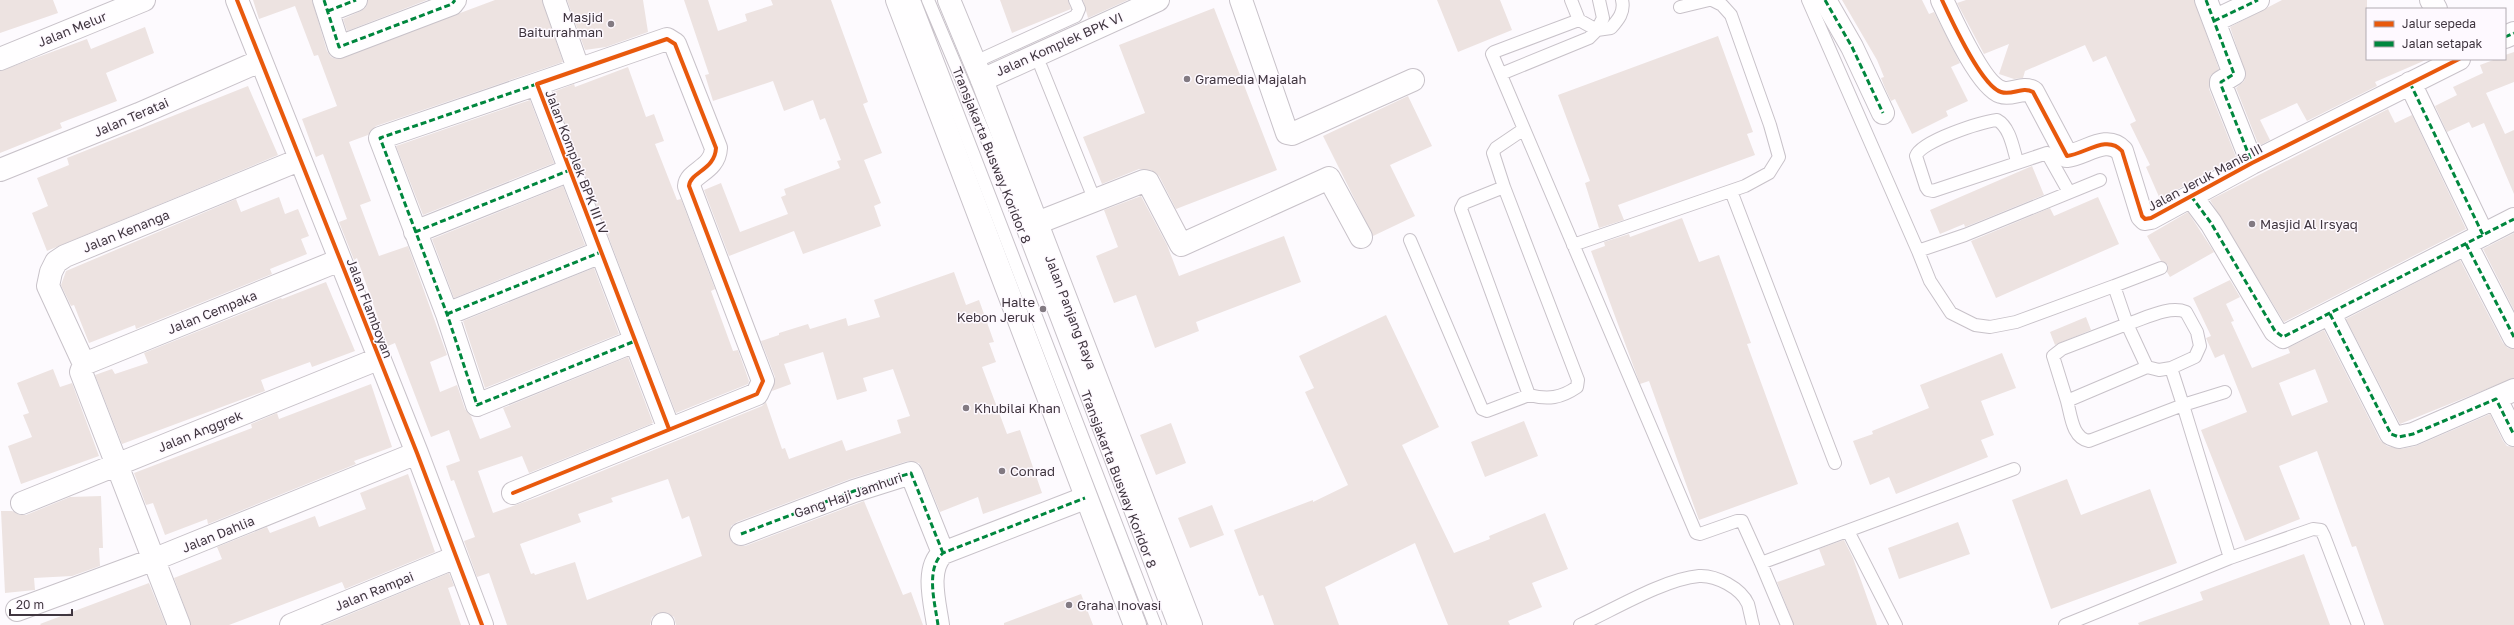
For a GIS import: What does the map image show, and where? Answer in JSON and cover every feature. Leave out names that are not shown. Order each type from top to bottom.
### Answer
[{"type":"street","name":"Jalan Melur","points":[[0,59],[144,0]]},
{"type":"street","name":"Jalan Flamboyan","points":[[237,0],[299,160],[417,453],[482,625]]},
{"type":"street","points":[[356,0],[326,6],[339,47],[456,0]]},
{"type":"street","points":[[554,0],[578,68]]},
{"type":"street","points":[[897,0],[1134,625]]},
{"type":"street","name":"Jalan Panjang Raya","points":[[949,0],[979,71],[1191,625]]},
{"type":"street","name":"Jalan Komplek BPK VI","points":[[979,71],[1158,0]]},
{"type":"street","points":[[1241,0],[1287,133],[1292,134],[1413,80]]},
{"type":"street","points":[[1825,0],[1852,47],[1883,113]]},
{"type":"street","name":"Jalan Jeruk Manis III","points":[[1942,0],[1973,61],[1992,87],[2006,93],[2024,89],[2033,92],[2067,156],[2109,142],[2116,145],[2122,151],[2142,216],[2145,219],[2151,218],[2252,163],[2410,82],[2457,60]]},
{"type":"street","points":[[2206,0],[2234,74],[2221,82],[2221,85],[2252,163]]},
{"type":"street","points":[[2214,22],[2258,0]]},
{"type":"street","name":"Jalan Komplek BPK III IV","points":[[513,494],[757,394],[763,381],[689,186],[690,181],[713,163],[716,148],[675,44],[671,41],[661,39],[537,84],[380,138],[388,154],[415,232],[447,314],[477,404],[635,341]]},
{"type":"street","name":"Jalan Teratai","points":[[0,170],[139,114],[260,61]]},
{"type":"street","points":[[2410,82],[2514,337]]},
{"type":"street","name":"Jalan Komplek BPK III IV","points":[[537,84],[669,429]]},
{"type":"street","name":"Jalan Kenanga","points":[[84,364],[48,286],[51,272],[56,262],[65,256],[299,160]]},
{"type":"street","name":"Jalan Komplek BPK III IV","points":[[415,232],[570,170]]},
{"type":"street","points":[[1037,223],[1144,181],[1148,182],[1181,245],[1329,178],[1361,237]]},
{"type":"street","points":[[2191,196],[2211,223],[2279,335],[2289,335],[2514,219]]},
{"type":"street","name":"Jalan Komplek BPK III IV","points":[[447,314],[601,252]]},
{"type":"street","name":"Jalan Cempaka","points":[[84,364],[340,260]]},
{"type":"street","points":[[2330,314],[2391,434],[2398,437],[2413,434],[2505,395],[2514,435]]},
{"type":"street","name":"Jalan Anggrek","points":[[22,503],[378,358]]},
{"type":"street","points":[[84,364],[81,372],[155,559],[179,625]]},
{"type":"street","name":"Jalan Dahlia","points":[[17,610],[155,559],[417,453]]},
{"type":"street","name":"Gang Haji Jamhuri","points":[[741,534],[839,497],[911,473],[942,552]]},
{"type":"street","points":[[938,625],[933,579],[935,560],[942,552],[1085,498]]},
{"type":"street","name":"Jalan Rampai","points":[[291,625],[456,557]]},
{"type":"lane","name":"Transjakarta Busway Koridor 8","points":[[914,0],[1155,625]]},
{"type":"lane","name":"Transjakarta Busway Koridor 8","points":[[928,0],[1007,187],[1174,625]]},
{"type":"lane","points":[[979,71],[1076,16],[1078,9],[1075,0]]},
{"type":"lane","points":[[1571,0],[1580,20],[1597,30],[1611,28],[1620,17],[1624,6],[1622,0]]},
{"type":"lane","points":[[1501,74],[1586,40],[1597,30],[1603,18],[1604,12],[1599,0]]},
{"type":"lane","points":[[1680,7],[1709,0]]},
{"type":"lane","points":[[1573,245],[1731,191],[1769,174],[1779,157],[1770,125],[1731,14],[1722,5],[1712,0]]},
{"type":"lane","points":[[1808,0],[1930,281],[1950,313],[1975,325],[1990,327],[2016,322],[2161,268]]},
{"type":"lane","points":[[1580,20],[1492,54],[1696,533],[1700,534],[1736,521],[1742,521],[1787,625]]},
{"type":"lane","points":[[1041,67],[1095,201]]},
{"type":"lane","points":[[2017,161],[2004,125],[1997,120],[1944,137],[1921,147],[1916,156],[1926,187],[1928,190],[1933,191],[2017,161],[2047,153],[2068,192]]},
{"type":"lane","points":[[1410,240],[1482,409],[1487,411],[1529,395],[1546,399],[1559,397],[1577,386],[1578,380],[1504,187],[1493,152],[1496,148],[1524,129]]},
{"type":"lane","points":[[1918,251],[1965,234],[2100,180]]},
{"type":"lane","points":[[1504,187],[1464,203],[1461,209],[1529,395]]},
{"type":"lane","points":[[1731,191],[1834,463]]},
{"type":"lane","points":[[2114,286],[2127,324],[2147,367]]},
{"type":"lane","points":[[2067,401],[2147,367],[2159,370],[2171,368],[2195,357],[2200,346],[2197,332],[2186,312],[2180,310],[2167,311],[2127,324],[2056,352],[2053,356],[2077,435],[2082,440],[2089,441],[2183,405],[2225,392]]},
{"type":"lane","points":[[2171,368],[2230,558]]},
{"type":"lane","points":[[1761,563],[2014,469]]},
{"type":"lane","points":[[2065,625],[2230,558],[2313,529],[2321,530],[2358,625]]},
{"type":"lane","points":[[1848,531],[1896,625]]},
{"type":"lane","points":[[1580,625],[1672,583],[1701,576],[1727,583],[1742,596],[1748,604],[1753,625]]},
{"type":"building","points":[[0,0],[53,0],[58,13],[0,33]]},
{"type":"building","points":[[253,0],[312,0],[327,51],[331,57],[337,59],[495,0],[542,0],[563,62],[376,126],[368,135],[349,142],[371,201],[360,205],[379,256],[408,246],[447,355],[430,362],[440,392],[457,385],[465,409],[471,416],[480,439],[511,427],[503,408],[628,357],[653,423],[529,473],[522,456],[478,471],[493,513],[538,497],[762,406],[766,402],[782,449],[785,448],[789,459],[842,440],[846,451],[901,433],[897,420],[910,416],[893,369],[863,378],[867,391],[837,400],[823,352],[784,364],[791,384],[772,391],[775,377],[761,341],[779,335],[779,333],[808,324],[810,329],[846,318],[848,326],[880,317],[874,300],[954,272],[966,305],[979,300],[994,342],[989,343],[996,362],[982,367],[1007,434],[1020,430],[1042,493],[983,514],[978,497],[940,512],[919,463],[908,461],[850,479],[737,522],[731,526],[730,539],[739,546],[745,546],[864,501],[903,595],[911,592],[923,625],[676,625],[674,617],[663,612],[652,617],[650,625],[507,625],[489,573],[477,577],[464,541],[475,537],[454,480],[451,481],[446,466],[460,461],[449,430],[431,437],[395,343],[388,346],[357,258],[354,260],[339,222],[347,219],[323,154],[316,157],[302,119],[337,106],[318,55],[314,56],[295,6],[259,19]],"holes":[[[668,479],[682,519],[689,516],[702,556],[587,600],[575,562],[535,575],[534,573],[531,574],[520,544],[581,522],[578,514],[613,502],[611,498]]]},
{"type":"building","points":[[368,0],[427,0],[347,31],[343,19],[361,11],[366,7]]},
{"type":"building","name":"Masjid Baiturrahman","points":[[567,0],[643,0],[648,32],[606,47],[585,50]]},
{"type":"building","points":[[684,0],[708,0],[718,31],[747,21],[745,14],[773,5],[771,0],[831,0],[868,102],[863,104],[882,153],[864,160],[881,203],[874,206],[881,226],[803,254],[794,231],[729,256],[704,190],[721,183],[740,232],[788,214],[781,197],[786,195],[784,189],[840,168],[837,161],[841,160],[825,118],[820,120],[813,100],[784,111],[773,81],[713,101],[705,75],[709,74]]},
{"type":"building","points":[[1000,0],[1068,0],[1071,9],[1012,33]]},
{"type":"building","points":[[1083,0],[1128,0],[1088,18]]},
{"type":"building","points":[[1437,0],[1500,0],[1512,30],[1458,52]]},
{"type":"building","points":[[1842,0],[1922,0],[1929,14],[1934,12],[1960,63],[1951,67],[1968,101],[1946,111],[1948,116],[1912,134],[1895,99],[1891,101],[1881,78],[1884,77],[1877,60]]},
{"type":"building","points":[[1966,0],[2194,0],[2219,69],[2210,76],[2209,89],[2236,157],[2160,199],[2146,167],[2150,165],[2130,124],[2136,121],[2106,56],[2093,62],[2085,45],[2025,71],[2023,78],[2014,79],[1999,74],[2009,44],[1984,54],[1957,3]]},
{"type":"building","points":[[2282,0],[2367,0],[2366,60],[2426,60],[2375,82],[2377,86],[2307,121],[2297,103],[2260,120],[2270,140],[2259,146],[2236,88],[2244,81],[2246,75],[2230,27]]},
{"type":"building","name":"Gramedia Majalah","points":[[1214,8],[1277,170],[1176,209],[1159,176],[1151,170],[1139,169],[1102,184],[1083,137],[1145,113],[1119,45]]},
{"type":"building","points":[[145,27],[154,53],[106,73],[117,101],[60,123],[62,128],[0,153],[0,71],[87,39],[91,49]]},
{"type":"building","points":[[1718,36],[1753,132],[1747,134],[1755,155],[1618,205],[1624,220],[1599,228],[1585,183],[1590,181],[1558,95]]},
{"type":"building","points":[[2514,52],[2514,82],[2486,93],[2505,134],[2514,130],[2514,194],[2484,123],[2472,128],[2469,122],[2447,132],[2435,106],[2457,95],[2453,87],[2483,73],[2480,65],[2493,60],[2506,60],[2506,55]]},
{"type":"building","points":[[628,67],[646,117],[654,114],[664,141],[655,144],[677,200],[681,199],[715,289],[711,291],[733,351],[738,350],[749,381],[748,384],[676,413],[553,92],[574,84],[575,87]]},
{"type":"building","points":[[248,86],[278,155],[47,251],[32,213],[48,206],[37,178],[69,165],[67,158]]},
{"type":"building","points":[[1408,96],[1432,146],[1390,165],[1415,216],[1373,236],[1323,136]]},
{"type":"building","points":[[530,100],[554,163],[423,215],[396,146]]},
{"type":"building","points":[[2388,109],[2395,123],[2412,115],[2466,229],[2284,322],[2210,200]]},
{"type":"building","points":[[2032,166],[2044,195],[1965,227],[1964,224],[1940,234],[1930,210]]},
{"type":"building","points":[[563,186],[585,245],[454,298],[432,239]]},
{"type":"building","points":[[1141,196],[1167,245],[1179,276],[1284,236],[1301,282],[1196,322],[1199,331],[1155,348],[1136,295],[1114,303],[1096,256],[1118,247],[1104,210]]},
{"type":"building","points":[[279,197],[285,214],[298,209],[309,236],[301,239],[307,254],[270,269],[272,274],[136,329],[135,325],[89,343],[74,305],[71,306],[61,285],[66,271],[236,199],[241,212]]},
{"type":"building","points":[[2098,197],[2119,244],[1996,298],[1971,241],[2050,208],[2054,216]]},
{"type":"building","points":[[2188,212],[2214,252],[2170,277],[2167,272],[2168,265],[2161,261],[2147,236]]},
{"type":"building","points":[[1682,218],[1699,262],[1719,255],[1751,343],[1747,344],[1798,484],[1699,520],[1649,381],[1640,384],[1591,251],[1605,246],[1604,242],[1629,234],[1630,237]]},
{"type":"building","points":[[2514,233],[2514,310],[2483,249]]},
{"type":"building","points":[[2460,260],[2503,343],[2508,348],[2514,349],[2514,378],[2400,424],[2346,319]]},
{"type":"building","points":[[594,268],[619,334],[485,388],[463,321]]},
{"type":"building","points":[[2230,280],[2240,297],[2226,304],[2234,321],[2231,322],[2252,368],[2290,353],[2288,348],[2324,330],[2380,440],[2387,446],[2401,449],[2416,446],[2490,414],[2503,441],[2507,446],[2514,447],[2514,625],[2384,625],[2356,546],[2352,547],[2317,451],[2279,466],[2300,519],[2245,541],[2201,430],[2247,412],[2224,354],[2215,358],[2206,338],[2211,336],[2193,298]],"holes":[[[2315,369],[2328,402],[2292,416],[2279,383]]]},
{"type":"building","points":[[326,282],[355,351],[312,367],[310,362],[261,380],[265,391],[122,444],[95,375],[112,369],[115,374],[148,363],[144,353],[281,298],[282,299]]},
{"type":"building","points":[[1386,315],[1439,427],[1402,445],[1454,553],[1490,539],[1489,536],[1545,513],[1568,569],[1532,583],[1542,607],[1508,621],[1510,625],[1448,625],[1415,543],[1325,587],[1339,625],[1274,625],[1263,595],[1259,596],[1234,530],[1313,500],[1313,502],[1348,485],[1305,392],[1314,388],[1299,356]]},
{"type":"building","points":[[2086,317],[2091,330],[2055,345],[2050,332]]},
{"type":"building","points":[[2002,353],[2016,388],[1981,401],[1994,435],[1981,440],[1988,457],[1896,494],[1889,477],[1870,485],[1853,441],[1873,434],[1872,431],[1929,408],[1920,385]]},
{"type":"building","points":[[53,369],[60,387],[72,383],[99,456],[21,484],[8,446],[32,437],[23,415],[29,413],[17,383]]},
{"type":"building","points":[[371,384],[392,447],[354,461],[356,464],[208,524],[207,519],[165,535],[153,503],[146,505],[134,473],[252,428],[251,424],[277,413],[279,419]]},
{"type":"building","points":[[1524,421],[1538,456],[1485,477],[1471,442]]},
{"type":"building","points":[[1171,423],[1186,463],[1156,475],[1140,435]]},
{"type":"building","points":[[408,474],[435,552],[440,550],[345,589],[342,582],[229,625],[191,625],[174,578],[222,559],[217,547],[267,527],[270,533],[315,516],[319,527],[366,509],[360,493]]},
{"type":"building","points":[[2067,479],[2081,515],[2150,489],[2177,563],[2051,609],[2012,500]]},
{"type":"building","points":[[101,496],[103,548],[99,548],[100,566],[72,576],[34,578],[35,590],[5,593],[1,511],[12,511],[20,515],[26,515],[70,497]]},
{"type":"building","points":[[1212,505],[1224,535],[1190,548],[1178,518]]},
{"type":"building","points":[[1958,522],[1970,554],[1899,579],[1888,548]]},
{"type":"building","points":[[1844,540],[1853,558],[1877,625],[1794,625],[1777,582],[1825,565],[1819,549]]},
{"type":"building","points":[[2304,554],[2330,625],[2139,625],[2138,623],[2203,600],[2200,592]]},
{"type":"building","points":[[449,573],[454,586],[448,588],[461,625],[324,625]]},
{"type":"building","points":[[149,583],[166,625],[40,624]]},
{"type":"building","name":"Graha Inovasi","points":[[1081,594],[1093,625],[1004,625],[1004,623]]},
{"type":"marked path","points":[[324,0],[339,47],[452,4],[455,0]]},
{"type":"marked path","points":[[328,11],[356,0]]},
{"type":"marked path","points":[[1825,0],[1852,47],[1883,113]]},
{"type":"marked path","points":[[2206,0],[2234,74],[2221,82],[2221,85],[2252,163]]},
{"type":"marked path","points":[[2214,21],[2258,0]]},
{"type":"marked path","points":[[2506,37],[2514,33]]},
{"type":"marked path","points":[[2410,83],[2483,235]]},
{"type":"marked path","points":[[537,84],[380,138],[447,314],[477,405],[635,341]]},
{"type":"marked path","points":[[415,232],[570,170]]},
{"type":"marked path","points":[[2191,196],[2211,223],[2275,331],[2283,337],[2514,219]]},
{"type":"marked path","points":[[2466,244],[2514,337]]},
{"type":"marked path","points":[[447,314],[601,252]]},
{"type":"marked path","points":[[2330,314],[2391,434],[2399,437],[2413,434],[2496,399],[2514,435]]},
{"type":"marked path","points":[[741,534],[854,491],[911,473],[943,553]]},
{"type":"marked path","points":[[938,625],[933,577],[937,560],[943,553],[1085,498]]},
{"type":"cycle path","points":[[237,0],[417,453],[482,625]]},
{"type":"cycle path","points":[[1942,0],[1967,51],[1985,78],[1993,87],[2001,92],[2009,93],[2021,90],[2029,90],[2033,92],[2067,156],[2074,155],[2096,146],[2110,144],[2116,146],[2122,151],[2142,216],[2145,219],[2151,218],[2252,163],[2457,60]]},
{"type":"cycle path","points":[[513,493],[757,394],[763,381],[689,186],[690,181],[712,161],[716,148],[675,44],[667,39],[537,84],[669,429]]},
{"type":"place","name":"Masjid Baiturrahman","points":[[611,24]]},
{"type":"place","name":"Gramedia Majalah","points":[[1187,79]]},
{"type":"place","name":"Masjid Al Irsyaq","points":[[2252,224]]},
{"type":"place","name":"Halte Kebon Jeruk","points":[[1043,309]]},
{"type":"place","name":"Khubilai Khan","points":[[966,408]]},
{"type":"place","name":"Conrad","points":[[1002,471]]},
{"type":"place","name":"Graha Inovasi","points":[[1069,605]]}]
